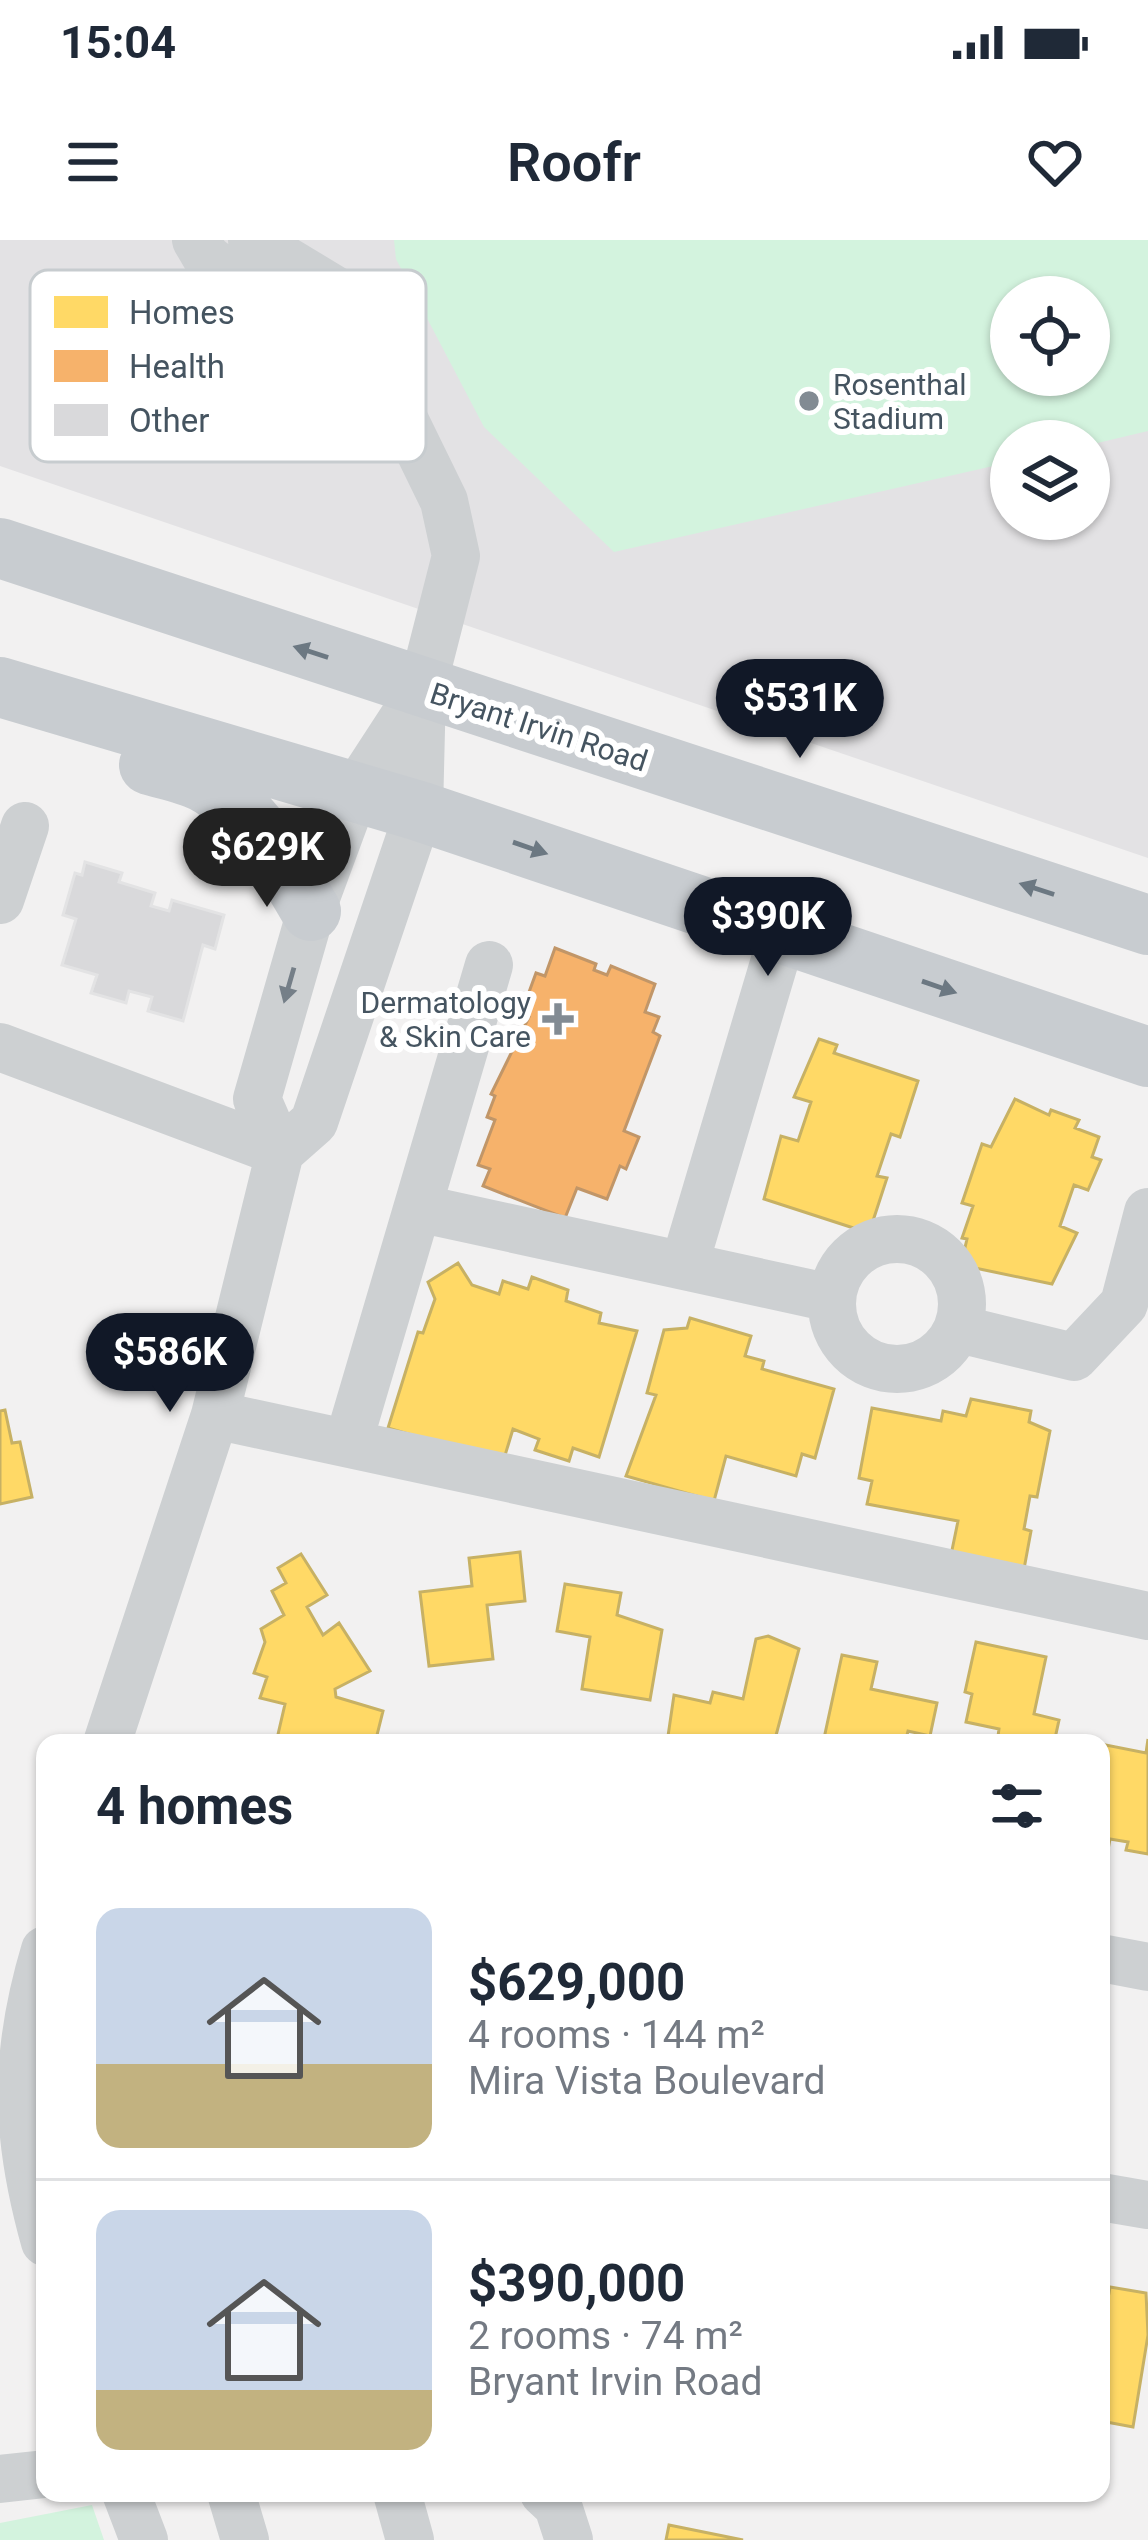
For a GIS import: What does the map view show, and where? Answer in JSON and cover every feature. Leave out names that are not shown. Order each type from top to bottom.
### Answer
[{"type":"main road","name":"Bryant Irvin Road","points":[[0,548],[1148,925]]},
{"type":"main road","points":[[0,687],[419,811],[1148,1057]]},
{"type":"main road","points":[[0,718],[204,782],[280,857],[311,911]]},
{"type":"street","points":[[196,240],[206,257],[222,270]]},
{"type":"street","points":[[252,240],[306,270]]},
{"type":"street","points":[[124,1720],[214,1415],[280,1152],[314,1122],[419,811],[422,689],[456,556],[444,501],[425,462]]},
{"type":"street","points":[[280,1152],[256,1100],[311,911],[356,792],[422,689]]},
{"type":"street","points":[[0,899],[25,826]]},
{"type":"street","points":[[684,1266],[783,933]]},
{"type":"street","points":[[350,1440],[489,965]]},
{"type":"street","points":[[0,1047],[280,1152]]},
{"type":"street","points":[[418,1208],[831,1298]]},
{"type":"street","points":[[958,1329],[1074,1357],[1124,1304],[1148,1212]]},
{"type":"street","points":[[887,1238],[919,1241],[946,1259],[964,1302],[958,1329],[944,1351],[908,1370],[878,1368],[849,1350],[836,1331],[831,1298],[851,1256],[887,1238]]},
{"type":"street","points":[[214,1415],[350,1440],[1148,1616]]},
{"type":"street","points":[[1110,1960],[1148,1967]]},
{"type":"street","points":[[36,1995],[22,2066],[20,2140],[36,2201]]},
{"type":"street","points":[[1110,2199],[1148,2205]]},
{"type":"street","points":[[0,2479],[36,2475]]},
{"type":"street","points":[[129,2502],[144,2540]]},
{"type":"street","points":[[234,2502],[245,2540]]},
{"type":"street","points":[[399,2502],[410,2540]]},
{"type":"shaded area","points":[[0,240],[1148,240],[1148,858],[0,466]]},
{"type":"green space","name":"Rosenthal Stadium","points":[[394,240],[1148,240],[1148,431],[1110,440],[1110,420],[990,420],[990,467],[614,552],[484,427],[426,316],[426,270],[402,270]]},
{"type":"green space","points":[[92,2505],[104,2540],[0,2540],[0,2523]]},
{"type":"building: Homes","points":[[819,1039],[837,1045],[834,1053],[918,1081],[900,1137],[891,1134],[877,1176],[887,1178],[869,1233],[764,1199],[781,1136],[798,1141],[811,1102],[794,1097]]},
{"type":"building: Homes","points":[[1015,1099],[1049,1115],[1051,1110],[1079,1120],[1075,1128],[1099,1137],[1092,1157],[1101,1160],[1088,1190],[1074,1185],[1060,1226],[1077,1233],[1052,1284],[970,1267],[963,1256],[967,1239],[962,1238],[973,1206],[962,1203],[982,1144],[991,1147]]},
{"type":"building: Homes","points":[[458,1263],[472,1285],[499,1294],[503,1281],[528,1289],[532,1277],[568,1290],[566,1301],[601,1313],[599,1323],[637,1331],[599,1457],[573,1448],[569,1461],[535,1450],[539,1439],[513,1429],[503,1462],[388,1428],[418,1332],[423,1333],[435,1299],[428,1282]]},
{"type":"building: Homes","points":[[690,1318],[751,1336],[745,1356],[764,1361],[762,1369],[834,1389],[815,1458],[802,1454],[796,1476],[726,1456],[714,1501],[626,1476],[656,1395],[647,1393],[664,1330],[687,1328]]},
{"type":"building: Homes","points":[[971,1399],[1031,1411],[1029,1422],[1050,1431],[1037,1497],[1030,1496],[1024,1529],[1031,1531],[1024,1569],[951,1555],[958,1521],[867,1504],[872,1481],[859,1478],[872,1408],[941,1421],[943,1411],[966,1416]]},
{"type":"building: Homes","points":[[5,1410],[12,1443],[20,1442],[32,1497],[0,1504],[0,1411]]},
{"type":"building: Homes","points":[[520,1552],[525,1601],[487,1605],[493,1659],[429,1666],[420,1592],[472,1586],[469,1558]]},
{"type":"building: Homes","points":[[301,1554],[327,1595],[307,1607],[323,1635],[339,1623],[370,1671],[335,1689],[336,1697],[383,1711],[377,1734],[278,1734],[285,1704],[260,1698],[267,1677],[254,1673],[265,1642],[261,1629],[284,1615],[272,1591],[286,1583],[278,1568]]},
{"type":"building: Homes","points":[[565,1584],[621,1593],[617,1615],[662,1630],[650,1700],[582,1689],[590,1637],[557,1631]]},
{"type":"building: Homes","points":[[768,1636],[799,1649],[776,1734],[668,1734],[674,1695],[710,1703],[713,1692],[743,1699],[756,1639]]},
{"type":"building: Homes","points":[[976,1642],[1046,1657],[1034,1714],[1059,1720],[1056,1734],[998,1734],[999,1729],[966,1722],[972,1694],[965,1692]]},
{"type":"building: Homes","points":[[842,1655],[877,1662],[871,1689],[937,1703],[930,1734],[825,1734]]},
{"type":"building: Homes","points":[[1148,1739],[1148,1854],[1126,1850],[1128,1842],[1110,1839],[1110,1746],[1146,1753]]},
{"type":"building: Homes","points":[[1110,2287],[1146,2293],[1148,2335],[1133,2427],[1110,2423]]},
{"type":"building: Homes","points":[[669,2525],[743,2540],[666,2540]]},
{"type":"building: Health","points":[[555,948],[596,964],[594,970],[607,975],[611,966],[655,984],[645,1012],[659,1017],[653,1032],[660,1036],[624,1131],[639,1137],[626,1169],[620,1166],[607,1199],[577,1188],[565,1218],[483,1186],[490,1169],[478,1165],[495,1120],[487,1117],[495,1096],[491,1094],[529,1017],[521,1014],[536,973],[545,976]]},
{"type":"building: Other","points":[[85,862],[122,873],[119,882],[155,893],[151,906],[169,911],[172,900],[224,915],[215,949],[203,945],[183,1021],[148,1011],[152,997],[129,991],[126,1003],[91,993],[97,975],[62,965],[76,919],[63,915],[75,873],[82,875]]},
{"type":"place","name":"Rosenthal Stadium","points":[[809,401]]},
{"type":"place","name":"Dermatology & Skin Care","points":[[558,1019]]}]
